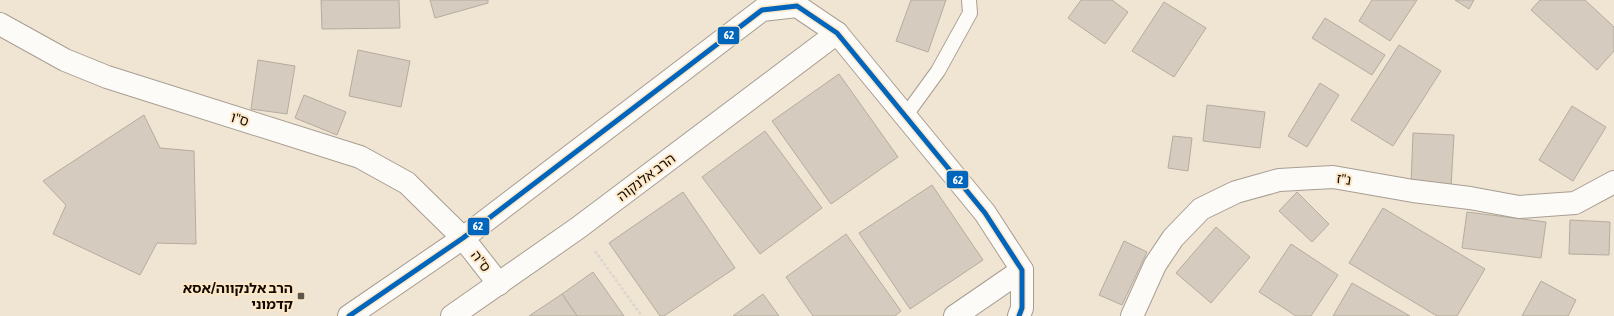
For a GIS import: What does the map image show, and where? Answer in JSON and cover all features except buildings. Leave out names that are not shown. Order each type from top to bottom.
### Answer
[{"type":"street","points":[[349,316],[463,238],[762,10],[797,6],[837,33],[906,115],[985,213],[1022,270],[1022,308],[1019,316]]},
{"type":"street","name":"ס\"ו","points":[[0,24],[65,60],[107,78],[360,157],[407,183],[463,238]]},
{"type":"street","name":"הרב אלנקוה","points":[[452,316],[578,228],[837,33]]},
{"type":"street","name":"נ\"ז","points":[[1132,316],[1155,265],[1173,238],[1201,210],[1236,192],[1279,180],[1333,177],[1519,207],[1575,203],[1614,182]]},
{"type":"street","name":"ס\"ה","points":[[463,238],[499,284]]},
{"type":"street","points":[[956,316],[1022,270]]},
{"type":"lane","points":[[906,115],[938,71],[970,13],[969,0]]},
{"type":"path","points":[[578,228],[642,316]]},
{"type":"transit line","name":"62","points":[[349,316],[463,238],[762,10],[797,6],[837,33],[985,213],[1022,270],[1022,308],[1019,316]]},
{"type":"place","name":"הרב אלנקווה/אסא קדמוני","points":[[301,296]]}]
